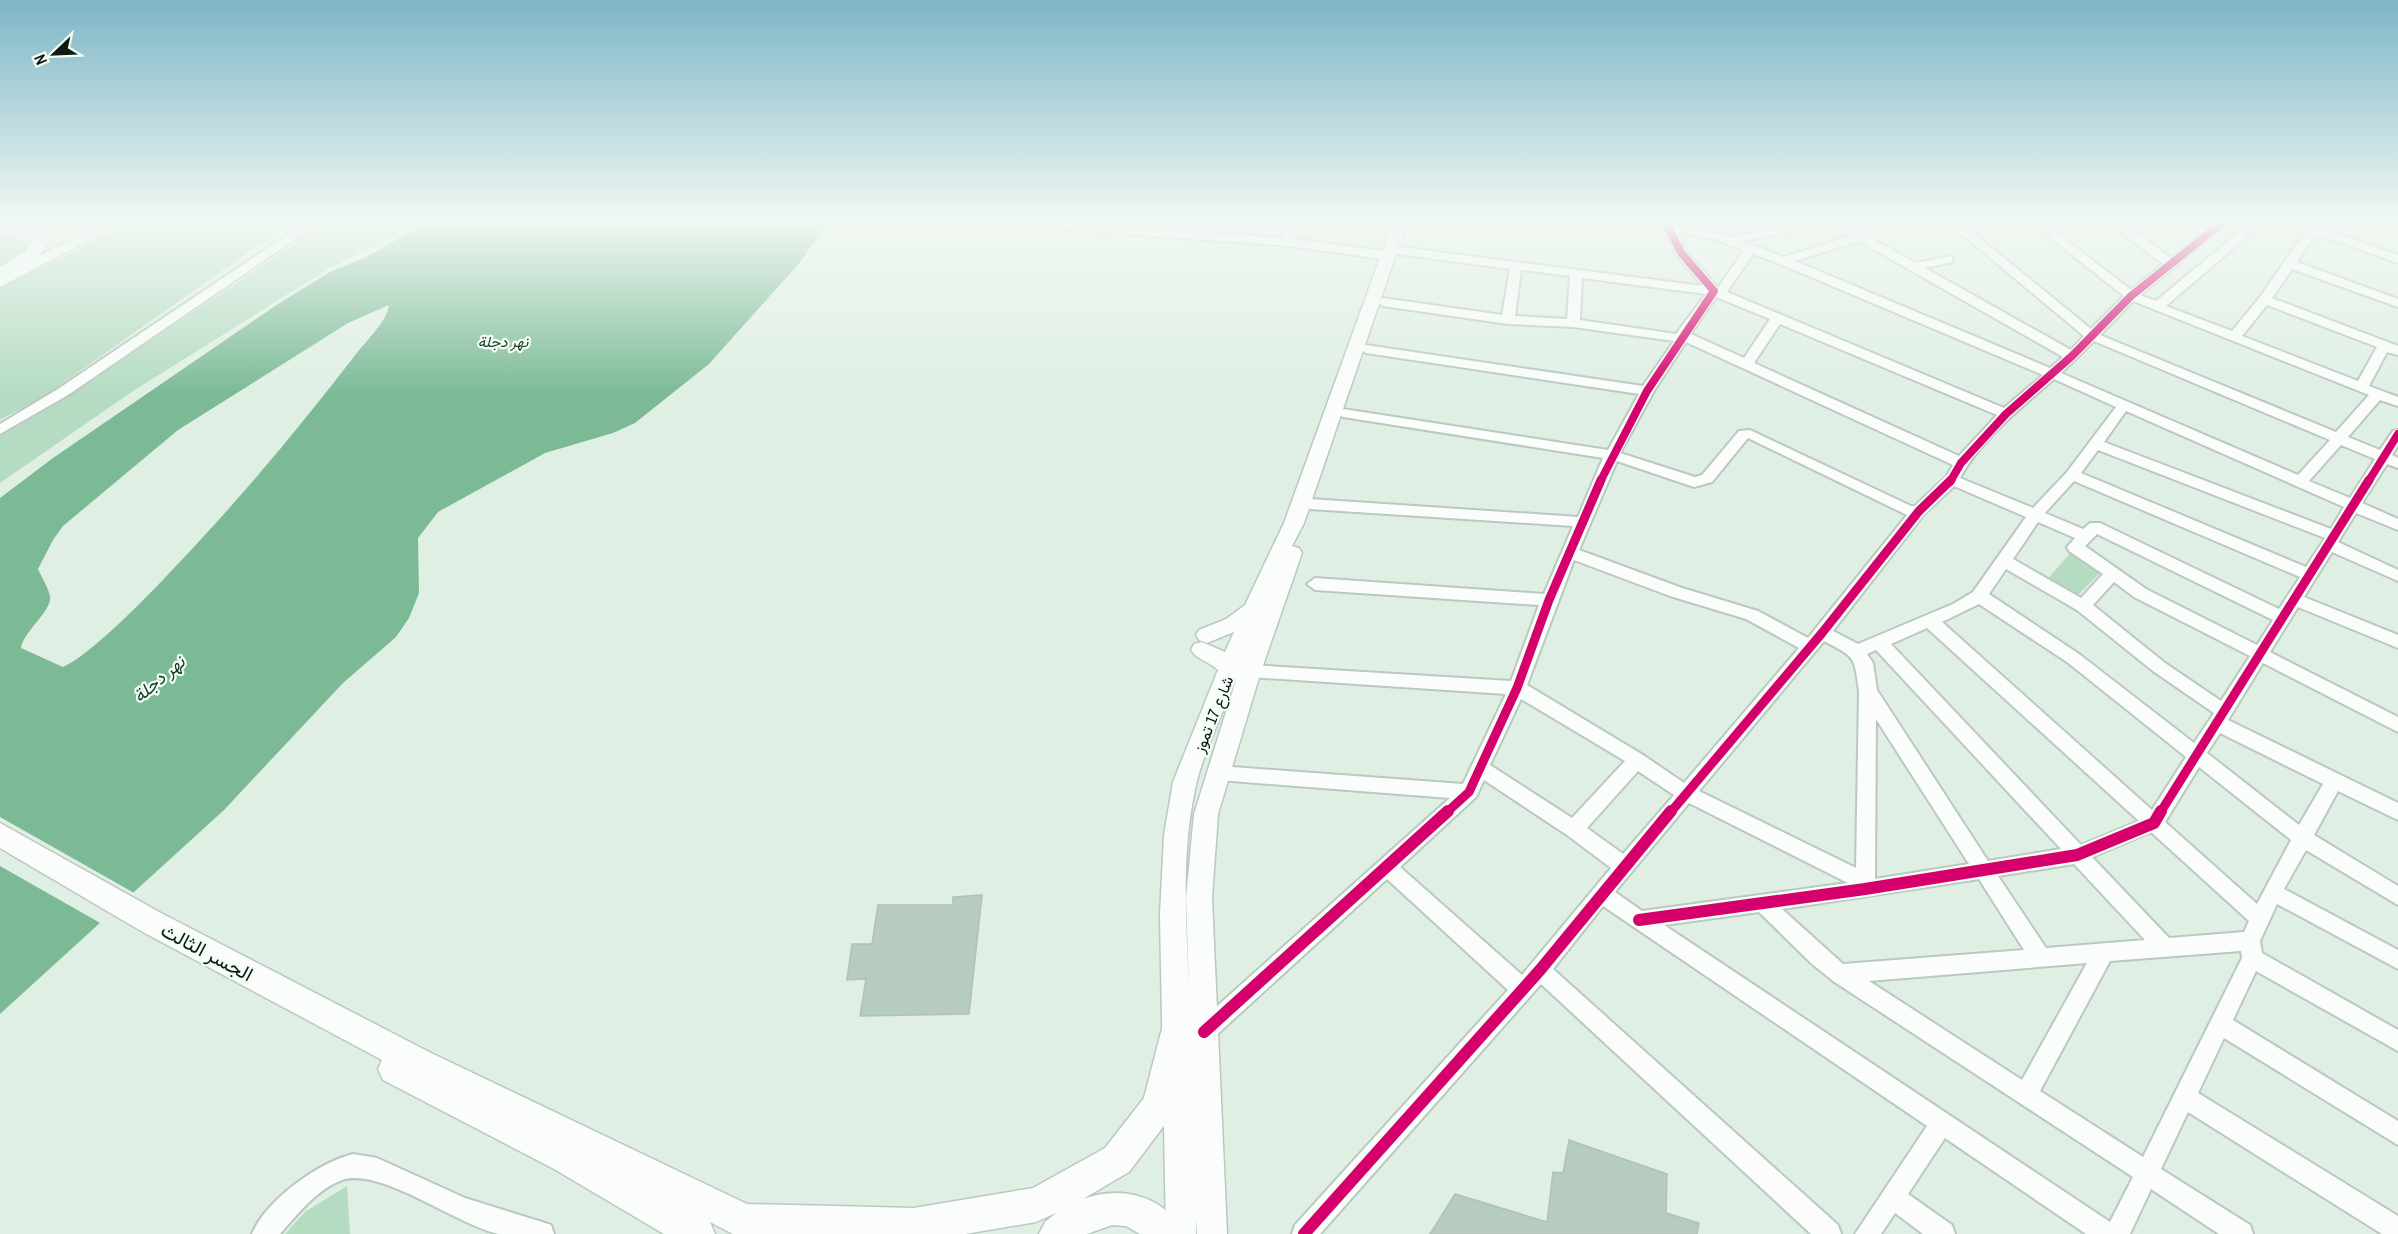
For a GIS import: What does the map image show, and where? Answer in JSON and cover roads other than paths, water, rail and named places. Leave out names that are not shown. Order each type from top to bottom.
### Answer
[{"type":"highway","name":"الجسر الثالث","points":[[0,834],[412,1069]]},
{"type":"highway","name":"الجسر الثالث","points":[[0,851],[143,935],[412,1069]]},
{"type":"highway","points":[[412,1069],[760,1228],[914,1225],[1036,1205],[1094,1175],[1117,1160],[1157,1108],[1167,1080],[1191,1032]]},
{"type":"highway","points":[[412,1069],[697,1234]]},
{"type":"highway","points":[[1057,1234],[1092,1213],[1117,1208],[1133,1209],[1151,1218],[1165,1234]]},
{"type":"main road","name":"شارع 17 تموز","points":[[1180,1234],[1180,1110],[1191,1032],[1206,814],[1219,773],[1254,609],[1294,523],[1384,280]]},
{"type":"main road","name":"شارع 17 تموز","points":[[1212,1234],[1191,1032],[1173,898],[1178,808],[1185,782],[1240,670],[1310,504],[1383,302],[1388,280]]},
{"type":"main road","points":[[1240,670],[1219,658],[1204,642],[1254,609]]},
{"type":"main road","points":[[1173,898],[1199,898]]},
{"type":"street","points":[[0,430],[63,392],[229,280]]},
{"type":"street","points":[[1508,320],[1514,280]]},
{"type":"street","points":[[1573,323],[1576,280]]},
{"type":"street","points":[[1625,280],[1717,292],[2006,414]]},
{"type":"street","points":[[1706,280],[1717,292]]},
{"type":"street","points":[[1191,1032],[1387,867],[1469,792],[1517,688],[1549,600],[1572,553],[1612,455],[1647,391],[1681,337],[1727,280]]},
{"type":"street","points":[[1828,280],[2053,374],[2398,525]]},
{"type":"street","points":[[1938,280],[2072,356]]},
{"type":"street","points":[[2023,280],[2092,336],[2391,460]]},
{"type":"street","points":[[2111,280],[2132,296],[2398,402]]},
{"type":"street","points":[[1304,1234],[1523,990],[1600,894],[1822,633],[1919,511],[1952,480],[1961,463],[2006,414],[2053,374],[2132,296],[2152,280]]},
{"type":"street","points":[[2158,306],[2189,280]]},
{"type":"street","points":[[2234,337],[2265,300],[2278,280]]},
{"type":"street","points":[[2334,280],[2398,303]]},
{"type":"street","points":[[2265,300],[2398,351]]},
{"type":"street","points":[[1383,302],[1508,320],[1573,323],[1681,337],[1746,364],[1961,463]]},
{"type":"street","points":[[1746,364],[1767,337],[1777,318]]},
{"type":"street","points":[[2361,387],[2384,346]]},
{"type":"street","points":[[1366,349],[1647,391]]},
{"type":"street","points":[[2300,482],[2378,394]]},
{"type":"street","points":[[1857,651],[1930,621],[1979,596],[2036,514],[2072,475],[2124,405]]},
{"type":"street","points":[[1343,413],[1612,455],[1700,482],[1710,477],[1744,434],[1753,434],[1909,511],[1919,511]]},
{"type":"street","points":[[1640,920],[1865,889],[2078,855],[2154,824],[2354,505],[2391,460],[2398,434]]},
{"type":"street","points":[[2095,444],[2332,540],[2398,576]]},
{"type":"street","points":[[2072,475],[2310,575]]},
{"type":"street","points":[[1952,480],[2085,536]]},
{"type":"street","points":[[1310,504],[1583,522]]},
{"type":"street","points":[[2283,618],[2095,527],[2075,547],[2140,592],[2398,725]]},
{"type":"street","points":[[1572,553],[1676,592],[1752,615],[1809,646]]},
{"type":"street","points":[[2004,561],[2083,606],[2221,717],[2334,781],[2398,812]]},
{"type":"street","points":[[2083,606],[2112,574]]},
{"type":"street","points":[[1315,584],[1549,600]]},
{"type":"street","points":[[1979,596],[2073,658],[2301,838],[2398,896]]},
{"type":"street","points":[[2295,598],[2398,642]]},
{"type":"street","points":[[1930,621],[2261,920]]},
{"type":"street","points":[[1822,633],[1857,651],[1864,663],[1868,691],[1865,889]]},
{"type":"street","points":[[1879,642],[2163,946]]},
{"type":"street","points":[[1240,670],[1517,688],[1637,760],[1685,793],[1859,879],[1865,889]]},
{"type":"street","points":[[1868,691],[2039,956]]},
{"type":"street","points":[[1574,829],[1637,760]]},
{"type":"street","points":[[1480,768],[1574,829],[1625,867]]},
{"type":"street","points":[[1219,773],[1469,792]]},
{"type":"street","points":[[2117,1234],[2219,1023],[2251,949],[2272,892],[2334,781]]},
{"type":"street","points":[[1387,867],[1523,990]]},
{"type":"street","points":[[2272,892],[2398,960]]},
{"type":"street","points":[[1600,894],[2107,1234]]},
{"type":"street","points":[[1763,903],[1818,957],[1840,974],[2241,1234]]},
{"type":"street","points":[[1840,974],[2039,956],[2103,954],[2163,946],[2251,949],[2398,1041]]},
{"type":"street","points":[[2026,1095],[2103,954]]},
{"type":"street","points":[[1540,970],[1829,1234]]},
{"type":"street","points":[[2219,1023],[2398,1134]]},
{"type":"street","points":[[2183,1096],[2398,1230]]},
{"type":"street","points":[[1867,1234],[1942,1124]]},
{"type":"street","points":[[264,1234],[298,1198],[315,1185],[334,1173],[354,1166],[417,1185],[456,1206],[542,1234]]},
{"type":"street","points":[[1893,1197],[1943,1234]]},
{"type":"water","name":"نهر دجلة","points":[[318,280],[784,280],[709,364],[635,423],[613,433],[545,453],[438,512],[418,538],[419,593],[409,618],[396,637],[343,683],[224,810],[0,1014],[0,498],[53,458],[275,306]],"holes":[[[389,305],[385,317],[269,463],[199,542],[121,622],[75,661],[63,667],[21,648],[27,635],[50,602],[49,593],[38,569],[63,526],[178,430],[348,323]]]}]
